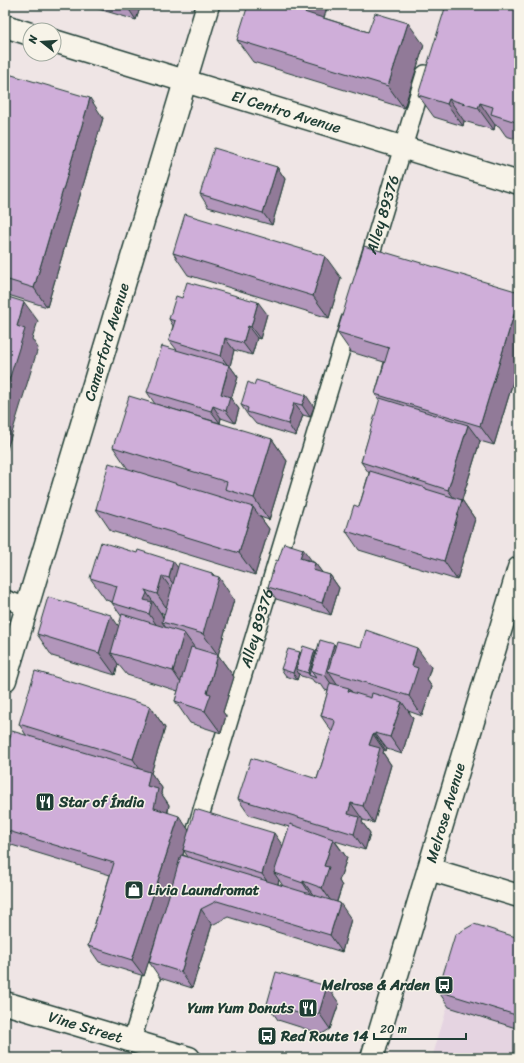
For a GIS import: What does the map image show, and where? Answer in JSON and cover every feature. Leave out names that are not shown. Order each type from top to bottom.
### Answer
[{"type":"street","name":"Camerford Avenue","points":[[5,680],[208,5]]},
{"type":"street","points":[[5,26],[22,31]]},
{"type":"street","name":"El Centro Avenue","points":[[62,43],[519,183]]},
{"type":"street","name":"Melrose Avenue","points":[[372,1058],[519,568]]},
{"type":"street","points":[[429,869],[519,896]]},
{"type":"street","name":"Vine Street","points":[[5,1003],[189,1058]]},
{"type":"lane","name":"Alley 89376","points":[[362,282],[430,58]]},
{"type":"lane","name":"Alley 89376","points":[[190,851],[355,304]]},
{"type":"lane","points":[[5,599],[27,607]]},
{"type":"lane","points":[[132,1040],[164,935]]},
{"type":"shaded area","points":[[465,948],[519,948],[519,1058],[432,1058]]},
{"type":"building","points":[[248,5],[306,5],[304,12],[368,32],[375,13],[408,23],[388,86],[237,40]]},
{"type":"building","points":[[446,5],[507,5],[519,9],[519,123],[491,114],[493,107],[480,103],[478,108],[449,99],[447,104],[418,95]]},
{"type":"building","points":[[5,73],[90,98],[34,288],[5,279]]},
{"type":"building","points":[[214,148],[277,167],[263,213],[200,194]]},
{"type":"building","points":[[185,214],[325,256],[313,296],[173,253]]},
{"type":"building","points":[[364,246],[519,292],[519,298],[480,426],[375,394],[389,348],[337,332]]},
{"type":"building","points":[[187,282],[258,302],[251,327],[248,326],[243,343],[225,338],[221,356],[169,340],[175,321],[169,319],[176,296],[182,298]]},
{"type":"building","points":[[5,296],[24,302],[17,326],[25,329],[5,393]]},
{"type":"building","points":[[162,346],[229,365],[221,394],[230,397],[226,411],[213,406],[211,411],[147,392]]},
{"type":"building","points":[[256,380],[306,395],[302,405],[294,403],[288,424],[247,412],[248,408],[241,405],[248,382],[254,385]]},
{"type":"building","points":[[129,396],[272,439],[254,498],[225,489],[227,482],[113,447]]},
{"type":"building","points":[[380,398],[468,425],[448,490],[361,462]]},
{"type":"building","points":[[109,463],[253,507],[239,553],[96,509]]},
{"type":"building","points":[[370,471],[462,500],[444,561],[346,531],[354,505],[359,507]]},
{"type":"building","points":[[101,542],[137,553],[138,550],[173,561],[169,578],[162,576],[157,594],[145,590],[147,593],[144,600],[152,602],[149,614],[112,603],[117,586],[90,578]]},
{"type":"building","points":[[284,543],[303,549],[300,558],[315,563],[313,570],[330,575],[322,603],[268,587],[276,560],[278,561]]},
{"type":"building","points":[[179,563],[212,573],[212,575],[219,577],[203,634],[162,622]]},
{"type":"building","points":[[48,597],[111,615],[99,653],[37,634]]},
{"type":"building","points":[[122,614],[184,633],[173,671],[111,653]]},
{"type":"building","points":[[366,630],[417,648],[412,666],[418,668],[409,696],[328,671],[337,641],[361,647]]},
{"type":"building","points":[[320,640],[334,644],[325,675],[311,671]]},
{"type":"building","points":[[303,646],[315,650],[308,673],[296,669]]},
{"type":"building","points":[[191,647],[218,655],[207,693],[211,694],[205,711],[175,701]]},
{"type":"building","points":[[288,649],[300,652],[293,673],[281,669]]},
{"type":"building","points":[[317,649],[311,671],[316,678],[309,675]]},
{"type":"building","points":[[35,671],[150,706],[133,759],[19,724]]},
{"type":"building","points":[[330,683],[349,688],[348,691],[371,698],[372,693],[402,702],[390,737],[375,733],[375,735],[373,734],[369,745],[380,748],[363,806],[351,803],[348,814],[359,817],[354,834],[238,799],[251,758],[317,779],[335,722],[334,720],[321,716]]},
{"type":"building","points":[[12,731],[150,772],[147,786],[158,789],[154,808],[179,816],[132,960],[88,946],[114,863],[5,830],[5,754]]},
{"type":"building","points":[[195,809],[274,833],[262,874],[183,850]]},
{"type":"building","points":[[290,824],[333,839],[324,866],[329,867],[322,888],[274,873]]},
{"type":"building","points":[[181,855],[340,903],[330,935],[217,901],[201,909],[181,972],[149,962]]},
{"type":"building","points":[[474,924],[519,938],[519,1016],[438,991],[455,935]]},
{"type":"building","points":[[276,972],[327,986],[319,1013],[311,1017],[267,1004]]},
{"type":"place","name":"Star of Índia","points":[[45,802]]},
{"type":"place","name":"Livia Laundromat","points":[[134,890]]},
{"type":"place","name":"Melrose & Arden","points":[[444,985]]},
{"type":"place","name":"Yum Yum Donuts","points":[[308,1008]]},
{"type":"place","name":"Red Route 14","points":[[267,1036]]}]
